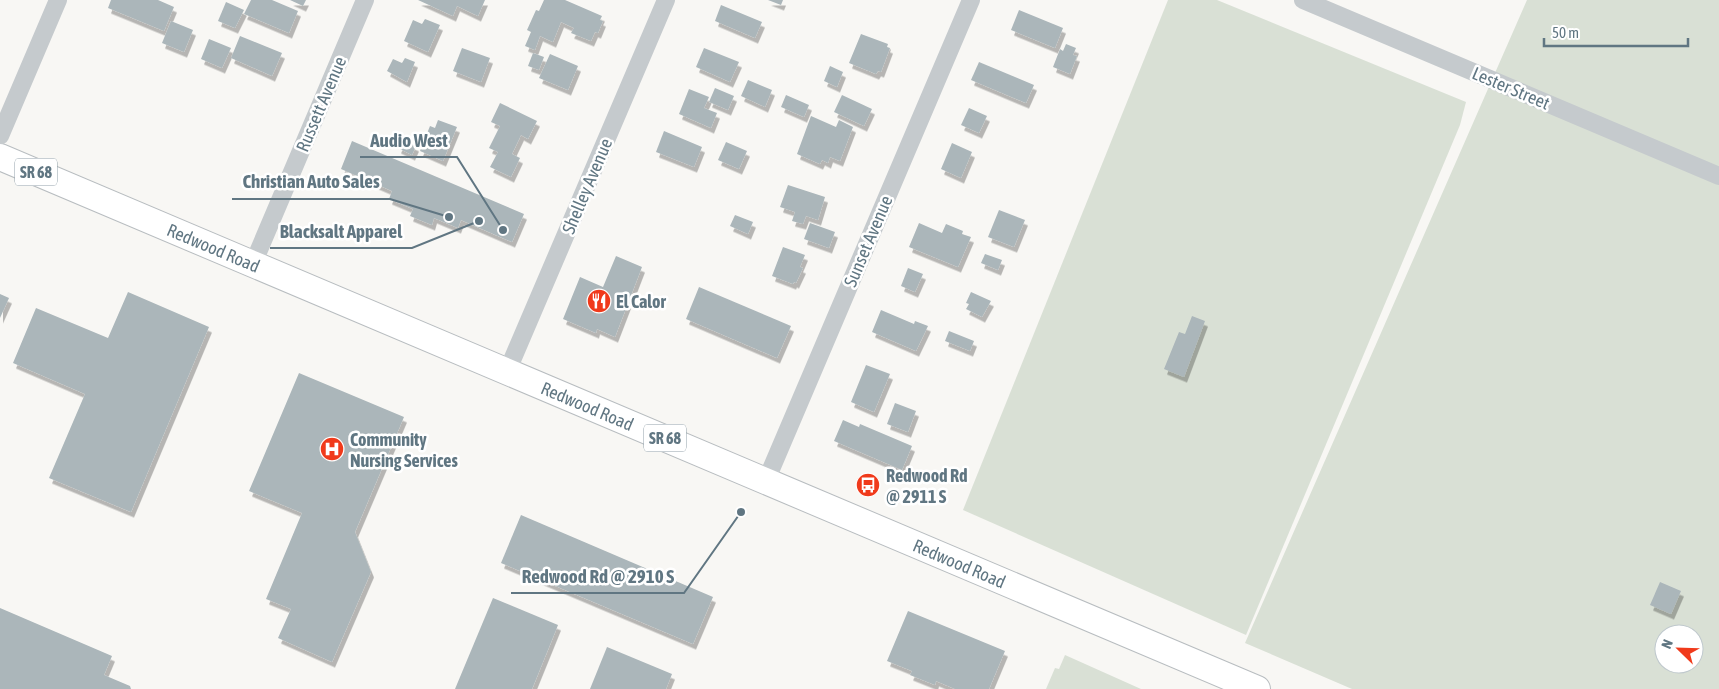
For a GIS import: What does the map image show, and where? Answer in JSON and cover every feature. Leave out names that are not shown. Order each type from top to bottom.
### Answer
[{"type":"main road","name":"Redwood Road","points":[[0,157],[1257,689]]},
{"type":"street","points":[[0,136],[58,0]]},
{"type":"street","name":"Russett Avenue","points":[[253,264],[365,0]]},
{"type":"street","name":"Shelley Avenue","points":[[508,372],[666,0]]},
{"type":"street","name":"Sunset Avenue","points":[[766,481],[971,0]]},
{"type":"street","name":"Lester Street","points":[[1302,0],[1719,176]]},
{"type":"shaded area","points":[[1168,0],[1217,0],[1466,102],[1460,125],[1246,635],[963,510]]},
{"type":"shaded area","points":[[1527,0],[1719,0],[1719,689],[1352,689],[1245,643]]},
{"type":"shaded area","points":[[1065,655],[1141,689],[1046,689],[1055,668],[1059,669]]},
{"type":"building","points":[[111,0],[158,0],[174,7],[164,31],[108,8]]},
{"type":"building","points":[[251,0],[272,0],[298,11],[289,33],[244,14]]},
{"type":"building","points":[[290,0],[306,0],[303,6]]},
{"type":"building","points":[[418,0],[485,0],[478,16],[457,6],[453,16]]},
{"type":"building","points":[[544,0],[565,0],[602,16],[600,20],[603,21],[598,33],[595,32],[591,41],[571,33],[574,28],[561,22],[553,42],[540,36],[535,50],[525,46],[531,32],[527,30],[536,10],[539,11]]},
{"type":"building","points":[[768,0],[783,0],[781,5]]},
{"type":"building","points":[[226,2],[244,10],[235,28],[218,21]]},
{"type":"building","points":[[721,5],[762,22],[755,38],[715,21]]},
{"type":"building","points":[[1019,10],[1063,28],[1055,48],[1011,30]]},
{"type":"building","points":[[425,19],[440,25],[428,52],[404,41],[413,20],[422,24]]},
{"type":"building","points":[[171,21],[193,30],[184,52],[162,43]]},
{"type":"building","points":[[861,34],[888,44],[887,47],[890,48],[881,72],[878,71],[876,74],[849,63]]},
{"type":"building","points":[[240,36],[282,53],[272,76],[231,58]]},
{"type":"building","points":[[209,39],[231,48],[222,68],[201,59]]},
{"type":"building","points":[[1066,44],[1076,48],[1073,55],[1077,56],[1070,74],[1053,67],[1060,49],[1063,51]]},
{"type":"building","points":[[462,48],[490,58],[481,82],[453,71]]},
{"type":"building","points":[[704,48],[739,62],[730,82],[696,67]]},
{"type":"building","points":[[533,53],[544,57],[539,70],[528,66]]},
{"type":"building","points":[[550,54],[578,66],[568,90],[539,78]]},
{"type":"building","points":[[405,58],[415,62],[407,82],[387,71],[393,59],[402,63]]},
{"type":"building","points":[[979,62],[1034,85],[1026,103],[971,80]]},
{"type":"building","points":[[830,66],[843,72],[837,87],[824,81]]},
{"type":"building","points":[[748,80],[772,90],[765,107],[741,96]]},
{"type":"building","points":[[715,88],[734,96],[728,110],[709,102]]},
{"type":"building","points":[[689,89],[709,97],[704,108],[717,113],[711,128],[679,114]]},
{"type":"building","points":[[786,95],[809,105],[804,117],[781,107]]},
{"type":"building","points":[[842,95],[872,109],[864,126],[834,112]]},
{"type":"building","points":[[500,103],[537,121],[528,139],[521,135],[512,154],[520,158],[511,177],[490,167],[498,152],[489,148],[500,126],[491,122]]},
{"type":"building","points":[[969,108],[987,116],[979,133],[961,125]]},
{"type":"building","points":[[811,116],[836,127],[839,120],[853,127],[840,161],[830,157],[828,163],[822,160],[820,164],[797,154]]},
{"type":"building","points":[[438,120],[457,127],[443,161],[420,151],[430,126],[435,128]]},
{"type":"building","points":[[664,131],[702,147],[694,167],[656,152]]},
{"type":"building","points":[[402,139],[416,146],[412,155],[398,148]]},
{"type":"building","points":[[352,141],[524,214],[512,242],[461,220],[458,228],[434,218],[432,225],[410,216],[413,209],[389,199],[392,191],[341,169]]},
{"type":"building","points":[[726,142],[747,151],[739,169],[718,160]]},
{"type":"building","points":[[952,143],[972,152],[961,178],[941,169]]},
{"type":"building","points":[[788,185],[825,197],[818,220],[806,216],[803,224],[792,221],[795,212],[780,207]]},
{"type":"building","points":[[999,210],[1025,220],[1014,247],[988,237]]},
{"type":"building","points":[[735,215],[753,222],[748,234],[730,226]]},
{"type":"building","points":[[810,223],[835,232],[829,248],[804,239]]},
{"type":"building","points":[[919,223],[942,233],[946,224],[963,231],[962,234],[971,237],[958,267],[909,247]]},
{"type":"building","points":[[783,247],[805,255],[800,267],[803,268],[796,283],[794,282],[793,284],[772,276]]},
{"type":"building","points":[[985,254],[1002,260],[998,270],[981,263]]},
{"type":"building","name":"El Calor","points":[[616,256],[642,267],[615,337],[597,329],[596,333],[563,319],[580,277],[603,287]]},
{"type":"building","points":[[908,268],[923,274],[915,292],[901,286]]},
{"type":"building","points":[[699,287],[791,326],[777,358],[686,319]]},
{"type":"building","points":[[128,292],[209,327],[131,512],[49,478],[85,394],[13,363],[36,308],[108,338]]},
{"type":"building","points":[[971,292],[991,301],[982,317],[966,309],[969,304],[966,303]]},
{"type":"building","points":[[0,294],[9,298],[0,318]]},
{"type":"building","points":[[881,310],[914,324],[915,321],[928,326],[916,351],[872,332]]},
{"type":"building","points":[[1192,316],[1205,321],[1184,377],[1164,369],[1179,332],[1185,334]]},
{"type":"building","points":[[949,331],[974,341],[970,351],[945,341]]},
{"type":"building","points":[[866,365],[890,374],[874,412],[851,402]]},
{"type":"building","points":[[299,373],[404,417],[355,532],[371,572],[332,662],[278,638],[291,609],[266,599],[302,513],[249,491]]},
{"type":"building","points":[[895,403],[916,411],[908,432],[887,424]]},
{"type":"building","points":[[843,420],[859,427],[860,424],[912,446],[902,470],[834,441]]},
{"type":"building","points":[[521,515],[713,597],[693,644],[501,563]]},
{"type":"building","points":[[1660,582],[1681,591],[1671,614],[1650,605]]},
{"type":"building","points":[[493,598],[558,625],[532,689],[455,689]]},
{"type":"building","points":[[0,608],[112,656],[104,675],[130,686],[131,689],[0,689]]},
{"type":"building","points":[[908,611],[1005,651],[989,689],[955,689],[936,681],[935,685],[910,675],[912,671],[887,661]]},
{"type":"building","points":[[607,647],[672,674],[666,689],[590,689]]},
{"type":"place","name":"Christian Auto Sales","points":[[449,217]]},
{"type":"place","name":"Blacksalt Apparel","points":[[479,221]]},
{"type":"place","name":"Audio West","points":[[503,230]]},
{"type":"place","name":"El Calor","points":[[599,301]]},
{"type":"place","name":"Community Nursing Services","points":[[332,449]]},
{"type":"place","name":"Redwood Rd @ 2911 S","points":[[868,485]]},
{"type":"place","name":"Redwood Rd @ 2910 S","points":[[741,512]]}]
